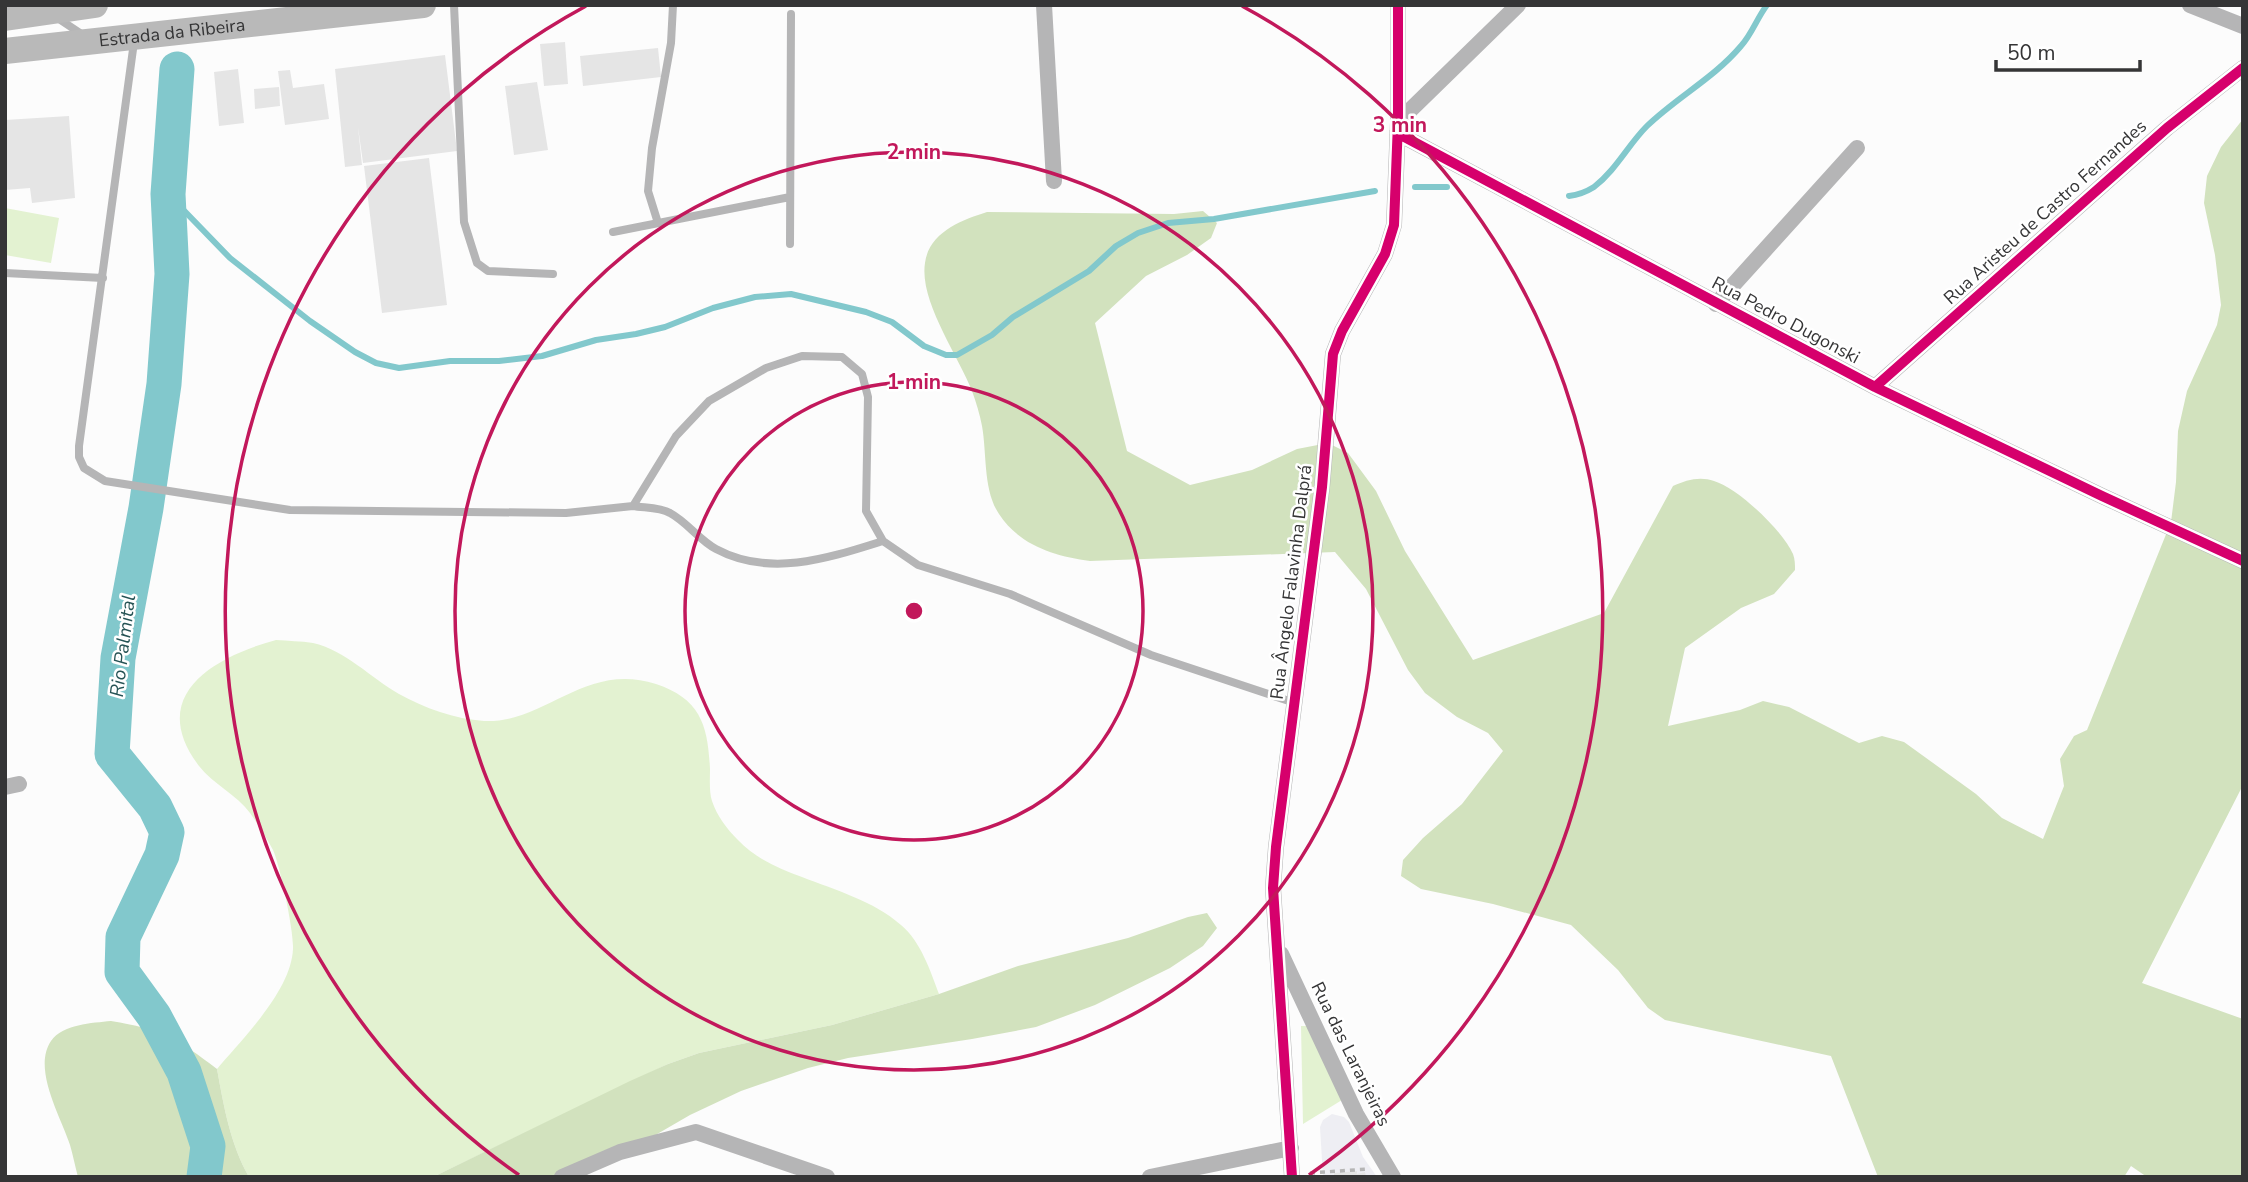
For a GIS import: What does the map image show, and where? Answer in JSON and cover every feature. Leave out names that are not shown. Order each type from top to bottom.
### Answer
[{"type":"main road","name":"Estrada da Ribeira","points":[[5,16],[47,8],[95,5]]},
{"type":"main road","name":"Estrada da Ribeira","points":[[5,51],[423,5]]},
{"type":"street","points":[[1044,5],[1054,181]]},
{"type":"street","name":"Rua Ângelo Falavinha Dalprá","points":[[1292,1176],[1273,888],[1276,846],[1322,487],[1333,354],[1342,331],[1385,254],[1394,225],[1398,5]]},
{"type":"street","points":[[1397,128],[1518,5]]},
{"type":"street","points":[[2190,5],[2243,26]]},
{"type":"street","name":"Rua Aristeu de Castro Fernandes","points":[[1875,387],[2167,128],[2243,68]]},
{"type":"street","name":"Rua Pedro Dugonski","points":[[1397,128],[1716,304],[1875,387],[2243,561]]},
{"type":"street","points":[[1716,304],[1857,148]]},
{"type":"street","name":"Rua das Laranjeiras","points":[[1278,946],[1356,1114],[1393,1177]]},
{"type":"street","points":[[562,1177],[620,1152],[696,1132],[827,1177]]},
{"type":"street","points":[[1150,1177],[1291,1148]]},
{"type":"lane","points":[[5,16],[7,5]]},
{"type":"lane","points":[[454,5],[464,222],[477,263],[488,271],[553,274]]},
{"type":"lane","points":[[657,223],[648,191],[652,148],[671,43],[673,5]]},
{"type":"lane","points":[[47,8],[92,41]]},
{"type":"lane","points":[[790,244],[791,14]]},
{"type":"lane","points":[[135,36],[79,457],[84,468],[94,476],[105,481],[133,486],[290,510],[566,513],[633,506],[669,512],[715,549],[752,563],[780,565],[834,556],[883,541]]},
{"type":"lane","points":[[613,232],[790,197]]},
{"type":"lane","points":[[5,273],[103,278]]},
{"type":"lane","points":[[633,506],[676,436],[709,401],[766,368],[802,356],[842,357],[862,374],[868,397],[866,511],[883,541],[918,565],[1010,594],[1151,655],[1294,703]]},
{"type":"path","points":[[1292,1176],[1332,1174],[1366,1167],[1371,1174]]},
{"type":"shaded area","points":[[1332,1114],[1344,1117],[1349,1122],[1363,1157],[1377,1177],[1323,1177],[1320,1127],[1323,1120]]},
{"type":"green space","points":[[2243,119],[2243,785],[2142,983],[2243,1019],[2243,1177],[2147,1177],[2131,1166],[2124,1177],[1878,1177],[1831,1056],[1665,1020],[1648,1008],[1618,970],[1571,925],[1493,904],[1421,889],[1401,876],[1403,860],[1423,838],[1462,804],[1503,751],[1488,733],[1457,717],[1425,693],[1408,670],[1366,589],[1335,552],[1090,561],[1039,548],[1017,534],[999,514],[990,494],[982,426],[976,404],[934,311],[925,278],[928,252],[940,235],[957,223],[987,212],[1174,214],[1203,211],[1217,223],[1211,238],[1187,255],[1146,276],[1095,323],[1127,451],[1190,485],[1252,470],[1297,449],[1328,443],[1348,453],[1376,491],[1405,551],[1473,660],[1604,613],[1673,486],[1693,479],[1724,485],[1747,501],[1780,534],[1793,554],[1795,570],[1774,594],[1741,608],[1685,648],[1668,726],[1740,710],[1763,701],[1789,707],[1859,743],[1882,736],[1904,742],[1976,794],[2002,818],[2043,839],[2064,786],[2060,759],[2074,736],[2087,730],[2171,522],[2178,431],[2187,391],[2217,325],[2221,305],[2215,255],[2204,203],[2207,176],[2221,147]]},
{"type":"green space","points":[[5,208],[59,218],[51,263],[5,255]]},
{"type":"green space","points":[[276,640],[308,642],[325,647],[347,658],[409,699],[440,712],[473,720],[506,719],[527,713],[586,686],[608,680],[631,679],[671,690],[692,706],[704,727],[709,754],[711,797],[730,831],[752,852],[768,862],[854,897],[879,909],[901,925],[919,948],[939,994],[832,1025],[699,1053],[668,1064],[433,1177],[249,1177],[232,1138],[217,1069],[264,1013],[284,981],[293,949],[291,928],[279,869],[271,845],[245,807],[199,766],[185,741],[180,719],[183,700],[194,683],[210,669],[252,647]]},
{"type":"green space","points":[[1207,913],[1217,928],[1203,946],[1170,968],[1095,1005],[1036,1027],[848,1058],[808,1068],[741,1091],[690,1115],[583,1177],[433,1177],[630,1081],[699,1053],[832,1025],[939,994],[1018,966],[1128,938]]},
{"type":"green space","points":[[111,1021],[168,1037],[217,1069],[232,1138],[249,1177],[78,1177],[70,1145],[46,1079],[46,1052],[51,1041],[63,1031],[78,1025]]},
{"type":"green space","points":[[1301,1026],[1308,1026],[1342,1100],[1303,1124]]},
{"type":"building","points":[[565,42],[568,84],[544,86],[540,44]]},
{"type":"building","points":[[658,48],[661,77],[583,86],[580,56]]},
{"type":"building","points":[[445,55],[457,151],[363,163],[358,127],[362,165],[345,167],[335,69]]},
{"type":"building","points":[[238,69],[244,123],[219,126],[214,72]]},
{"type":"building","points":[[290,70],[293,88],[324,84],[329,119],[285,125],[278,71]]},
{"type":"building","points":[[537,82],[548,150],[514,155],[505,86]]},
{"type":"building","points":[[279,87],[280,106],[255,109],[254,89]]},
{"type":"building","points":[[69,116],[75,198],[32,203],[30,188],[5,190],[5,120]]},
{"type":"building","points":[[429,158],[447,305],[382,313],[364,166]]},
{"type":"building","points":[[1357,1171],[1357,1174],[1365,1172],[1366,1177],[1334,1177],[1334,1173]]},
{"type":"waterway","points":[[1569,196],[1594,187],[1609,173],[1647,126],[1730,57],[1745,41],[1767,5]]},
{"type":"waterway","name":"Rio Palmital","points":[[177,69],[168,194],[172,274],[164,384],[146,508],[118,658],[112,754],[155,807],[167,832],[162,855],[123,937],[122,972],[154,1016],[184,1072],[208,1146],[204,1177]]},
{"type":"waterway","points":[[1415,187],[1447,187]]},
{"type":"waterway","points":[[168,194],[230,258],[310,321],[355,352],[376,363],[399,368],[450,361],[499,361],[542,356],[596,340],[665,327],[713,308],[755,297],[791,294],[866,312],[892,322],[924,346],[946,355],[957,355],[1089,271],[1116,246],[1138,233],[1168,223],[1214,219],[1375,191]]},
{"type":"cycle path","points":[[1292,1177],[1273,888],[1276,847],[1322,487],[1333,354],[1342,331],[1385,254],[1394,225],[1398,122],[1398,5]]},
{"type":"cycle path","points":[[1875,387],[2167,128],[2243,68]]},
{"type":"cycle path","points":[[1397,133],[1875,387],[2243,561]]}]
